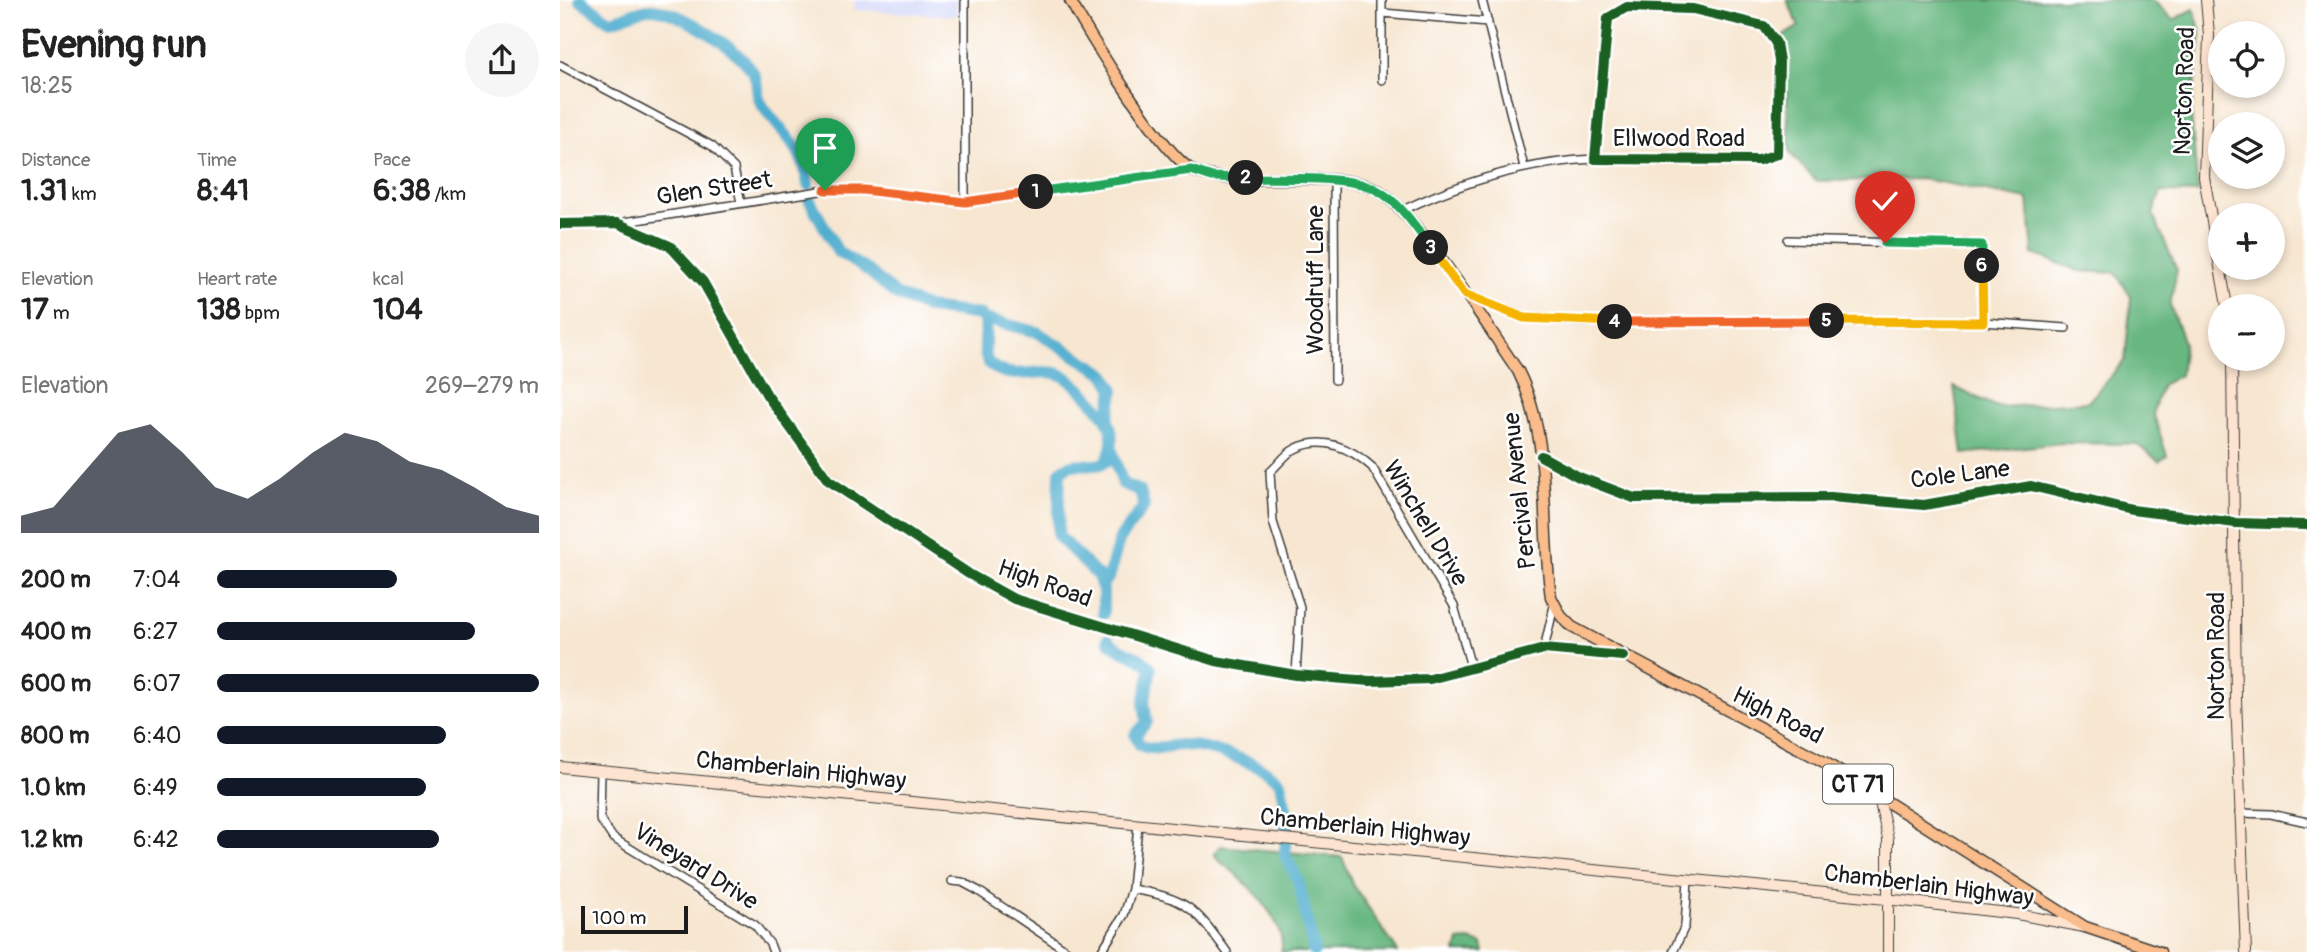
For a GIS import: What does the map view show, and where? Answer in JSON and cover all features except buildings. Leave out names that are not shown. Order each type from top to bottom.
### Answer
[{"type":"main road","points":[[1070,0],[1115,74],[1160,137],[1191,170]]},
{"type":"main road","name":"Norton Road","points":[[2206,0],[2209,35],[2204,177],[2225,294]]},
{"type":"main road","name":"Percival Avenue","points":[[1191,170],[1212,177],[1334,181],[1374,188],[1403,210],[1464,294],[1527,390],[1534,410],[1541,456],[1547,562],[1555,606]]},
{"type":"main road","name":"Norton Road","points":[[2232,371],[2239,813],[2246,952]]},
{"type":"main road","name":"CT 71","points":[[1555,606],[1572,627],[1622,656]]},
{"type":"main road","name":"High Road","points":[[1622,656],[1808,753],[2085,927]]},
{"type":"main road","name":"Chamberlain Highway","points":[[560,767],[2017,914],[2085,927],[2161,952]]},
{"type":"main road","points":[[1879,798],[1888,839],[1888,952]]},
{"type":"street","points":[[965,0],[965,202]]},
{"type":"street","points":[[1382,0],[1382,80]]},
{"type":"street","points":[[1482,0],[1524,167]]},
{"type":"street","name":"Ellwood Road","points":[[1403,210],[1488,177],[1524,167],[1595,159],[1759,160],[1777,154],[1779,61],[1772,35],[1765,26],[1756,23],[1693,9],[1627,7],[1614,12],[1608,18],[1606,26],[1595,159]]},
{"type":"street","points":[[1383,13],[1488,22]]},
{"type":"street","points":[[560,65],[712,146],[734,168],[741,203]]},
{"type":"street","name":"Glen Street","points":[[617,223],[838,189],[965,202],[1191,170]]},
{"type":"street","name":"Woodruff Lane","points":[[1334,181],[1335,380]]},
{"type":"street","name":"High Road","points":[[560,224],[617,223],[670,246],[703,282],[767,395],[828,480],[978,580],[1014,599],[1216,661],[1296,675],[1370,681],[1430,679],[1544,649],[1622,656]]},
{"type":"street","points":[[1788,240],[1982,245],[1983,322]]},
{"type":"street","points":[[1464,294],[1524,318],[1586,322],[1983,322],[2066,328]]},
{"type":"street","name":"Winchell Drive","points":[[1296,675],[1300,607],[1273,522],[1270,472],[1294,449],[1312,444],[1336,444],[1354,450],[1372,467],[1454,606],[1471,667]]},
{"type":"street","name":"Cole Lane","points":[[1541,456],[1579,477],[1634,498],[1830,497],[1924,505],[2031,486],[2132,510],[2236,523],[2307,525]]},
{"type":"street","points":[[1544,649],[1555,606]]},
{"type":"street","name":"Vineyard Drive","points":[[601,771],[600,819],[613,838],[755,925],[771,944],[773,952]]},
{"type":"street","points":[[2239,813],[2271,814],[2307,822]]},
{"type":"street","points":[[1101,952],[1124,915],[1132,889],[1138,825]]},
{"type":"street","points":[[1672,952],[1685,926],[1688,880]]},
{"type":"street","points":[[951,881],[962,882],[977,890],[1069,952]]},
{"type":"street","points":[[1132,889],[1180,900],[1203,920],[1227,952]]},
{"type":"shaded area","points":[[855,0],[957,0],[957,16],[854,10]]},
{"type":"green space","points":[[1787,0],[2153,0],[2173,20],[2194,9],[2201,33],[2191,113],[2198,193],[2161,192],[2153,214],[2177,270],[2170,305],[2184,343],[2180,375],[2162,385],[2153,412],[2167,456],[2159,461],[2136,444],[2062,443],[1963,454],[1954,387],[1997,407],[2088,402],[2125,360],[2131,297],[2116,273],[2079,271],[2033,254],[2028,199],[1923,179],[1816,181],[1790,153],[1783,36],[1799,26]]},
{"type":"green space","points":[[1220,846],[1342,857],[1352,883],[1398,952],[1281,952],[1282,940],[1271,914],[1240,877],[1219,861],[1214,853]]},
{"type":"green space","points":[[1469,940],[1482,944],[1484,952],[1456,952],[1459,941]]},
{"type":"waterway","points":[[580,0],[610,21],[646,9],[662,11],[692,23],[736,53],[753,72],[761,103],[802,159],[808,185]]},
{"type":"waterway","points":[[809,199],[838,252],[870,272],[895,294],[928,308],[981,315],[985,328],[986,355],[992,366],[1008,373],[1056,373],[1078,387],[1107,420],[1112,440],[1105,462],[1073,465],[1060,472],[1058,536],[1098,576],[1103,591],[1103,614]]},
{"type":"waterway","points":[[984,319],[1037,332],[1105,374],[1114,390],[1107,421]]},
{"type":"waterway","points":[[1102,585],[1108,578],[1120,538],[1144,506],[1140,491],[1123,484],[1111,448]]},
{"type":"waterway","points":[[1108,639],[1151,669],[1144,704],[1147,722],[1135,735],[1140,745],[1156,748],[1183,745],[1220,752],[1248,762],[1280,782],[1287,813],[1285,855],[1298,880],[1314,952]]},
{"type":"cycle path","points":[[1627,7],[1693,9],[1764,26],[1776,43],[1779,61],[1777,154],[1759,160],[1595,159],[1608,18],[1627,7]]},
{"type":"cycle path","points":[[560,224],[617,223],[670,246],[703,282],[767,395],[828,480],[969,574],[1014,599],[1216,661],[1296,675],[1370,681],[1430,679],[1544,649],[1623,656]]},
{"type":"cycle path","points":[[1541,456],[1579,477],[1634,498],[1831,497],[1924,505],[2031,486],[2132,510],[2236,523],[2307,525]]},
{"type":"route","points":[[825,190],[864,190],[965,202],[1191,170],[1212,177],[1334,181],[1374,188],[1403,210],[1464,294],[1524,318],[1586,322],[1983,322],[1982,245],[1885,243]]}]
